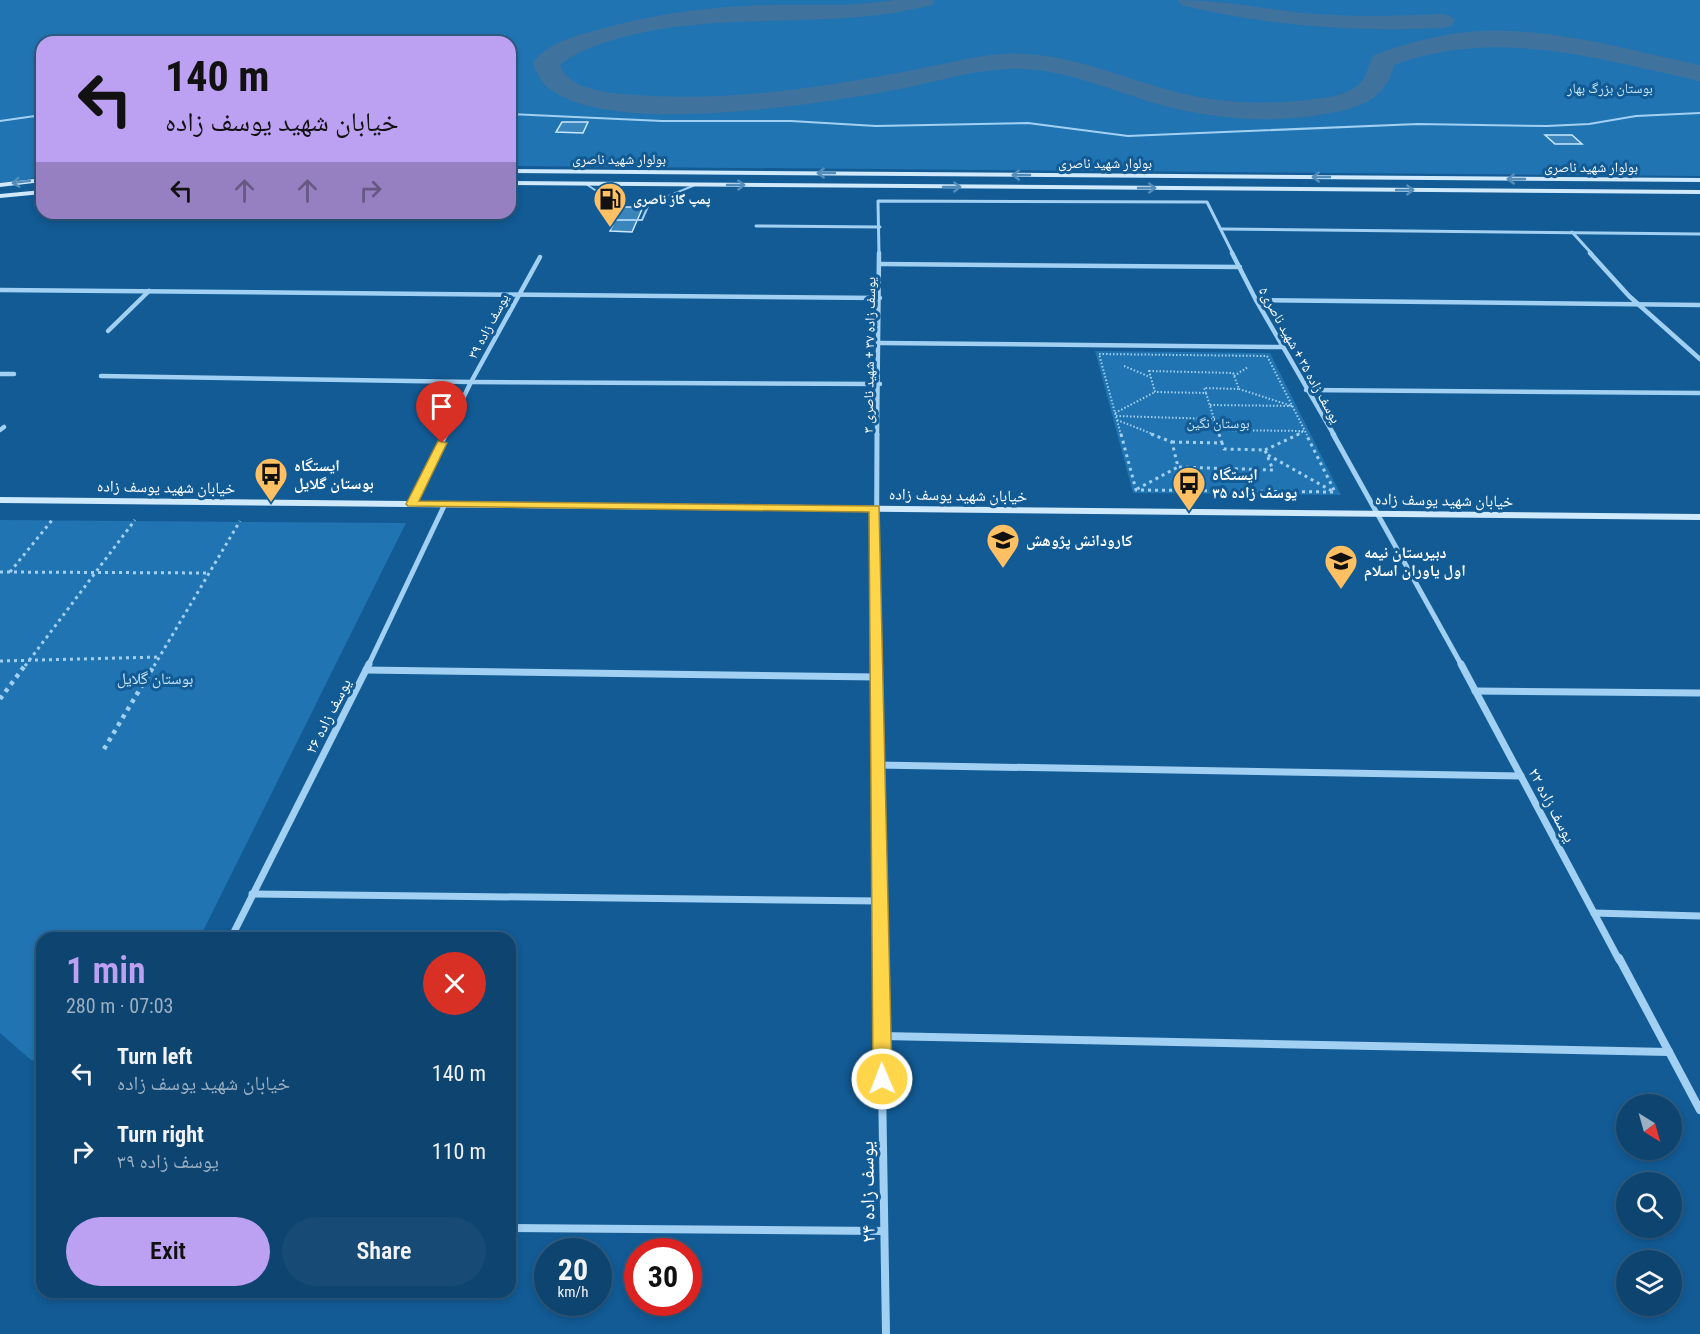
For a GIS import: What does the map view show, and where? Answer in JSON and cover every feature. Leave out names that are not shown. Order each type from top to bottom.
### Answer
[{"type":"main road","name":"بولوار شهید ناصری","points":[[516,171],[1700,180]]},
{"type":"main road","points":[[916,174],[918,186]]},
{"type":"main road","points":[[0,185],[36,181]]},
{"type":"main road","name":"بولوار شهید ناصری","points":[[516,183],[1700,192]]},
{"type":"main road","points":[[0,196],[36,193]]},
{"type":"main road","name":"خیابان شهید یوسف زاده","points":[[0,500],[1700,518]]},
{"type":"street","name":"یوسف زاده ۳۵ + شهید ناصری۵","points":[[879,201],[1208,202],[1256,300],[1306,390],[1380,514]]},
{"type":"street","name":"یوسف زاده ۳۷ + شهید ناصری ۳","points":[[875,509],[880,384],[879,201]]},
{"type":"street","points":[[756,226],[880,227]]},
{"type":"street","points":[[1222,229],[1700,234]]},
{"type":"street","points":[[1572,232],[1637,304],[1700,359]]},
{"type":"street","name":"یوسف زاده ۳۹","points":[[412,504],[471,382],[540,257]]},
{"type":"street","points":[[881,264],[1240,267]]},
{"type":"street","points":[[0,290],[880,298]]},
{"type":"street","points":[[108,331],[149,291]]},
{"type":"street","points":[[1256,300],[1700,305]]},
{"type":"street","points":[[880,343],[1282,347]]},
{"type":"street","points":[[0,374],[15,374]]},
{"type":"street","points":[[102,376],[471,382],[880,384]]},
{"type":"street","points":[[1306,390],[1700,393]]},
{"type":"street","name":"یوسف زاده ۲۶","points":[[234,932],[366,670],[445,504]]},
{"type":"street","name":"یوسف زاده ۲۴","points":[[875,509],[886,1334]]},
{"type":"street","name":"یوسف زاده ۲۲","points":[[1380,514],[1700,1110]]},
{"type":"street","points":[[366,670],[876,677]]},
{"type":"street","points":[[1475,691],[1700,693]]},
{"type":"street","points":[[877,765],[1521,776]]},
{"type":"street","points":[[252,894],[880,901]]},
{"type":"street","points":[[1594,913],[1700,915]]},
{"type":"street","points":[[882,1035],[1669,1052]]},
{"type":"street","points":[[516,1228],[884,1232]]},
{"type":"lane","points":[[516,114],[662,121],[802,121],[876,126],[1028,123],[1128,136],[1418,124],[1547,126],[1589,124],[1636,116],[1700,113]]},
{"type":"lane","points":[[0,121],[36,116]]},
{"type":"lane","points":[[586,184],[613,202],[608,220],[642,220],[649,204],[695,185]]},
{"type":"path","points":[[1136,490],[1099,354],[1268,356],[1335,492],[1351,514]]},
{"type":"path","points":[[1155,392],[1149,371],[1233,373],[1239,389]]},
{"type":"path","points":[[1292,406],[1239,389],[1204,388],[1224,449],[1266,452],[1335,492]]},
{"type":"path","points":[[1116,416],[1155,392],[1206,393]]},
{"type":"path","points":[[1210,405],[1292,406]]},
{"type":"path","points":[[1116,416],[1215,419]]},
{"type":"path","points":[[1116,416],[1172,442],[1222,443]]},
{"type":"path","points":[[1218,430],[1304,431]]},
{"type":"path","points":[[1266,452],[1304,431]]},
{"type":"path","points":[[1172,442],[1178,467]]},
{"type":"path","points":[[1136,490],[1178,467],[1273,470],[1266,452]]},
{"type":"path","points":[[1136,490],[1335,492]]},
{"type":"path","points":[[10,572],[69,500]]},
{"type":"path","points":[[104,748],[251,502]]},
{"type":"path","points":[[0,699],[136,519]]},
{"type":"path","points":[[0,572],[210,573]]},
{"type":"path","points":[[0,661],[159,657]]},
{"type":"green space","name":"بوستان بزرگ بهار","points":[[0,0],[1700,0],[1700,176],[516,166],[516,36],[36,36],[36,178],[0,183]]},
{"type":"green space","name":"بوستان نگین","points":[[1095,351],[1270,353],[1341,495],[1133,493]]},
{"type":"green space","name":"بوستان گلایل","points":[[0,520],[406,523],[202,932],[36,932],[36,1061],[31,1060],[0,1033]]},
{"type":"building","points":[[562,122],[588,122],[583,133],[556,132]]},
{"type":"building","points":[[1545,135],[1572,135],[1582,144],[1555,144]]},
{"type":"building","points":[[621,207],[643,207],[632,232],[610,231]]},
{"type":"waterway","points":[[924,0],[874,10],[743,13],[699,16],[655,23],[585,41],[561,52],[546,63],[551,76],[563,86],[581,94],[602,100],[652,105],[738,104],[789,99],[890,83],[982,64],[1022,61],[1078,70],[1186,103],[1224,109],[1263,111],[1320,107],[1349,101],[1362,95],[1373,86],[1383,60],[1421,47],[1460,40],[1500,39],[1541,42],[1700,73]]},
{"type":"waterway","points":[[1189,0],[1252,13],[1315,21],[1378,23],[1443,21]]},
{"type":"place","name":"پمپ گاز ناصری","points":[[610,228]]},
{"type":"place","name":"ایستگاه بوستان گلایل","points":[[271,503]]},
{"type":"place","name":"ایستگاه یوسف زاده ۳۵","points":[[1189,512]]},
{"type":"place","name":"کارودانش پژوهش","points":[[1003,569]]},
{"type":"place","name":"دبیرستان نیمه اول یاوران اسلام","points":[[1341,590]]},
{"type":"route","points":[[442,443],[412,504],[875,509],[882,1079]]}]
